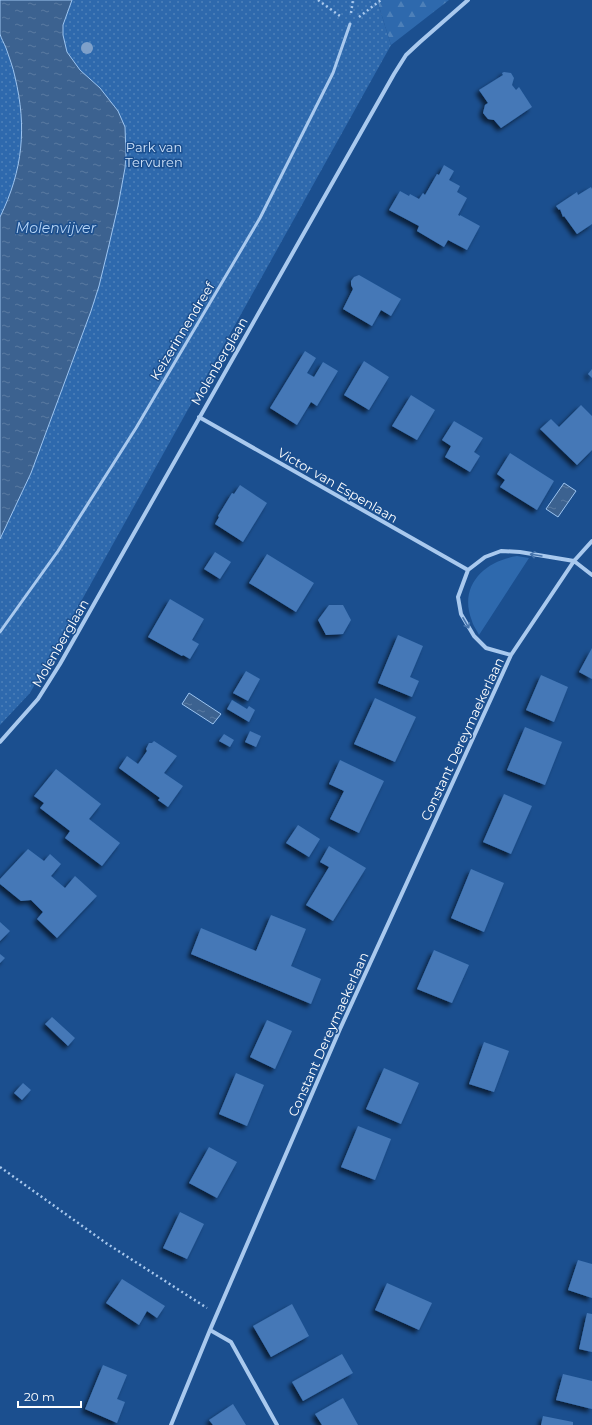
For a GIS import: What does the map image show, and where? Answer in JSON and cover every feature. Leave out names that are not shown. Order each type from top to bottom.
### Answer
[{"type":"street","name":"Molenberglaan","points":[[0,742],[38,699],[60,664],[406,55],[468,0]]},
{"type":"street","name":"Victor van Espenlaan","points":[[199,417],[468,570]]},
{"type":"street","name":"Constant Dereymaekerlaan","points":[[171,1425],[210,1330],[340,1029],[511,655],[574,561],[592,542]]},
{"type":"street","points":[[511,655],[486,648],[474,636],[461,614],[458,597],[468,570],[485,557],[501,551],[520,552],[574,561],[592,575]]},
{"type":"street","points":[[210,1330],[231,1342],[277,1425]]},
{"type":"lane","name":"Keizerinnendreef","points":[[0,632],[58,551],[136,428],[260,218],[333,73],[350,24]]},
{"type":"path","points":[[318,0],[350,24],[381,0]]},
{"type":"path","points":[[0,1167],[106,1243],[217,1315]]},
{"type":"green space","name":"Park van Tervuren","points":[[0,0],[377,0],[391,45],[30,693],[0,725]]},
{"type":"green space","points":[[377,0],[449,0],[391,45]]},
{"type":"green space","points":[[517,556],[529,558],[479,635],[473,623],[469,608],[468,597],[471,586],[477,577],[494,563]]},
{"type":"water","name":"Molenvijver","points":[[0,0],[72,0],[63,25],[63,35],[67,52],[80,70],[100,88],[118,111],[125,127],[126,155],[118,206],[99,286],[91,311],[31,473],[0,539],[0,217],[14,182],[21,148],[22,131],[19,95],[15,77],[0,34]]},
{"type":"water","points":[[564,483],[576,491],[558,517],[546,509]]},
{"type":"water","points":[[189,693],[221,714],[213,724],[182,704]]},
{"type":"building","points":[[502,73],[511,73],[514,78],[512,85],[516,90],[519,87],[532,107],[501,128],[494,120],[488,119],[483,113],[485,105],[488,103],[479,90],[503,75]]},
{"type":"building","points":[[444,165],[454,171],[449,180],[460,186],[457,192],[467,198],[458,215],[480,226],[467,250],[448,240],[444,247],[417,231],[419,226],[389,210],[400,191],[419,199],[423,193],[425,195]]},
{"type":"building","points":[[591,187],[592,224],[577,234],[564,216],[563,217],[560,209],[559,210],[556,206],[577,192],[578,195]]},
{"type":"building","points":[[359,275],[401,299],[391,316],[381,310],[372,326],[343,309],[353,289],[351,281],[354,277]]},
{"type":"building","points":[[305,351],[316,358],[307,373],[314,377],[323,362],[338,371],[317,406],[311,402],[297,425],[270,408]]},
{"type":"building","points":[[364,361],[389,377],[369,410],[344,395]]},
{"type":"building","points":[[592,369],[592,378],[588,374]]},
{"type":"building","points":[[411,395],[435,410],[417,440],[392,426]]},
{"type":"building","points":[[581,405],[592,416],[592,450],[577,465],[540,429],[551,419],[559,427]]},
{"type":"building","points":[[454,421],[483,438],[474,452],[480,456],[470,472],[445,457],[451,446],[442,440]]},
{"type":"building","points":[[510,453],[554,481],[537,510],[500,487],[505,480],[497,474]]},
{"type":"building","points":[[240,485],[267,503],[243,542],[215,524],[219,517],[218,516],[232,493],[234,494]]},
{"type":"building","points":[[215,552],[231,562],[220,579],[204,569]]},
{"type":"building","points":[[267,554],[314,583],[296,612],[249,583]]},
{"type":"building","points":[[170,599],[204,619],[192,640],[199,644],[190,659],[148,637]]},
{"type":"building","points":[[329,605],[343,605],[351,620],[343,634],[326,635],[318,620]]},
{"type":"building","points":[[398,635],[423,646],[410,677],[419,681],[412,697],[378,683]]},
{"type":"building","points":[[592,648],[592,679],[579,672]]},
{"type":"building","points":[[246,671],[260,679],[248,701],[233,693]]},
{"type":"building","points":[[541,675],[568,687],[554,722],[526,710]]},
{"type":"building","points":[[375,698],[416,717],[395,762],[354,744]]},
{"type":"building","points":[[232,700],[247,709],[249,706],[255,710],[249,722],[227,709]]},
{"type":"building","points":[[525,727],[562,742],[545,785],[507,770]]},
{"type":"building","points":[[250,731],[261,736],[256,747],[245,742]]},
{"type":"building","points":[[224,734],[234,740],[230,747],[219,741]]},
{"type":"building","points":[[154,741],[177,756],[164,773],[183,786],[168,807],[158,800],[160,798],[119,768],[127,756],[138,764],[147,751],[146,749],[149,743]]},
{"type":"building","points":[[340,760],[384,781],[359,833],[330,819],[344,791],[329,784]]},
{"type":"building","points":[[56,769],[101,804],[89,819],[120,843],[102,866],[65,838],[70,831],[40,808],[44,803],[34,796]]},
{"type":"building","points":[[504,794],[532,806],[511,854],[483,842]]},
{"type":"building","points":[[298,825],[320,839],[309,857],[286,843]]},
{"type":"building","points":[[329,846],[366,868],[333,921],[306,905],[329,867],[320,862]]},
{"type":"building","points":[[28,849],[44,861],[50,854],[61,864],[51,876],[65,888],[75,876],[97,896],[57,938],[37,919],[43,912],[31,900],[21,901],[0,884],[0,879]]},
{"type":"building","points":[[471,869],[504,883],[484,932],[451,918]]},
{"type":"building","points":[[271,915],[306,929],[291,966],[321,979],[311,1004],[191,954],[201,928],[256,951]]},
{"type":"building","points":[[0,922],[10,931],[0,941]]},
{"type":"building","points":[[434,950],[469,965],[452,1003],[417,989]]},
{"type":"building","points":[[0,954],[5,958],[0,963]]},
{"type":"building","points":[[52,1017],[75,1038],[68,1046],[45,1024]]},
{"type":"building","points":[[267,1020],[292,1031],[275,1069],[250,1057]]},
{"type":"building","points":[[484,1042],[509,1051],[494,1092],[469,1084]]},
{"type":"building","points":[[384,1068],[419,1083],[401,1124],[366,1109]]},
{"type":"building","points":[[236,1073],[264,1085],[247,1126],[219,1114]]},
{"type":"building","points":[[23,1083],[31,1090],[22,1100],[14,1093]]},
{"type":"building","points":[[358,1126],[391,1139],[375,1180],[341,1167]]},
{"type":"building","points":[[209,1147],[237,1162],[217,1198],[189,1183]]},
{"type":"building","points":[[180,1212],[204,1224],[187,1259],[163,1248]]},
{"type":"building","points":[[578,1260],[592,1264],[592,1298],[568,1290]]},
{"type":"building","points":[[122,1279],[165,1306],[157,1318],[147,1311],[139,1325],[106,1303]]},
{"type":"building","points":[[387,1283],[432,1303],[419,1330],[375,1310]]},
{"type":"building","points":[[292,1304],[309,1336],[271,1357],[253,1326]]},
{"type":"building","points":[[587,1313],[592,1314],[592,1352],[579,1349]]},
{"type":"building","points":[[342,1354],[353,1373],[303,1401],[292,1382]]},
{"type":"building","points":[[103,1365],[127,1375],[117,1399],[125,1402],[117,1423],[85,1409]]},
{"type":"building","points":[[563,1374],[592,1381],[592,1409],[556,1400]]},
{"type":"building","points":[[343,1398],[358,1425],[322,1425],[315,1414]]},
{"type":"building","points":[[233,1404],[246,1425],[213,1425],[209,1420]]},
{"type":"building","points":[[543,1416],[573,1422],[573,1425],[541,1425]]}]
